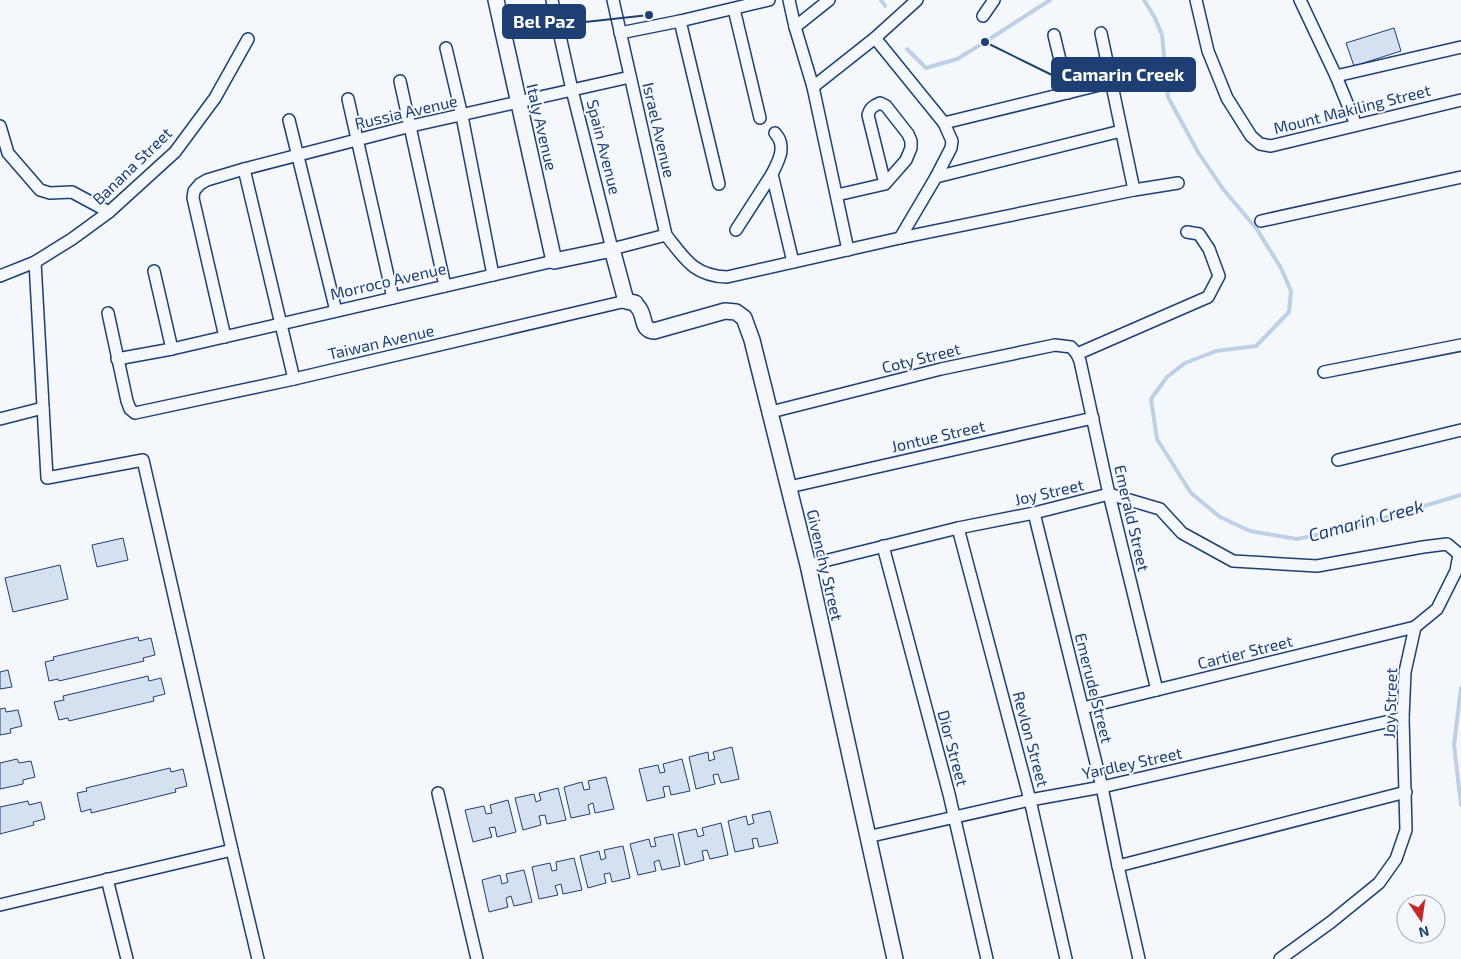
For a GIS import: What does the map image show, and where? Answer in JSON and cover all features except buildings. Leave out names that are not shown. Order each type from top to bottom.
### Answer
[{"type":"street","name":"Italy Avenue","points":[[496,0],[554,261]]},
{"type":"street","name":"Spain Avenue","points":[[552,0],[572,90],[626,301]]},
{"type":"street","name":"Israel Avenue","points":[[612,0],[666,235],[686,261],[699,271],[713,277],[727,277],[900,238],[1134,190],[1178,183]]},
{"type":"street","points":[[620,33],[769,0]]},
{"type":"street","points":[[789,0],[813,87],[848,250]]},
{"type":"street","points":[[795,27],[829,0]]},
{"type":"street","points":[[813,87],[879,34],[917,0]]},
{"type":"street","points":[[983,16],[994,0]]},
{"type":"street","name":"Mount Makiling Street","points":[[1196,0],[1208,51],[1228,98],[1251,136],[1260,144],[1271,146],[1461,100]]},
{"type":"street","points":[[1300,0],[1336,76],[1356,124]]},
{"type":"street","points":[[734,8],[760,118]]},
{"type":"street","points":[[680,21],[719,184]]},
{"type":"street","points":[[1101,33],[1134,190]]},
{"type":"street","points":[[879,34],[944,122],[952,141],[951,148],[936,177],[900,238]]},
{"type":"street","points":[[1054,35],[1068,93]]},
{"type":"street","name":"Banana Street","points":[[0,276],[35,262],[72,239],[109,212],[175,152],[215,98],[248,39]]},
{"type":"street","points":[[1336,76],[1461,47]]},
{"type":"street","points":[[446,48],[462,116],[493,275]]},
{"type":"street","name":"Russia Avenue","points":[[224,337],[193,198],[194,191],[200,184],[207,180],[244,169],[411,126],[630,77]]},
{"type":"street","points":[[400,81],[445,286]]},
{"type":"street","points":[[944,122],[1112,82]]},
{"type":"street","points":[[348,99],[393,298]]},
{"type":"street","points":[[837,196],[885,184],[906,160],[911,148],[908,134],[886,106],[880,103],[874,105],[868,115],[885,184]]},
{"type":"street","points":[[289,120],[336,311]]},
{"type":"street","points":[[0,126],[4,154],[40,190],[50,193],[72,192],[109,212]]},
{"type":"street","points":[[936,177],[1121,131]]},
{"type":"street","points":[[736,230],[772,174],[780,158],[781,142],[775,133]]},
{"type":"street","points":[[244,169],[294,379]]},
{"type":"street","points":[[772,174],[793,262]]},
{"type":"street","points":[[1261,221],[1461,177]]},
{"type":"street","points":[[1077,354],[1208,297],[1219,276],[1209,249],[1199,234],[1187,232]]},
{"type":"street","name":"Morroco Avenue","points":[[117,359],[172,349],[666,235]]},
{"type":"street","points":[[35,262],[47,478],[143,460],[258,959]]},
{"type":"street","points":[[154,272],[172,349]]},
{"type":"street","name":"Taiwan Avenue","points":[[117,359],[127,401],[130,409],[136,413],[294,379],[626,301]]},
{"type":"street","name":"Givenchy Street","points":[[626,301],[634,303],[640,310],[645,327],[654,331],[725,311],[736,312],[744,318],[752,340],[771,412],[808,565],[895,959]]},
{"type":"street","points":[[108,313],[117,359]]},
{"type":"street","name":"Coty Street","points":[[771,412],[941,369],[1055,345],[1071,347],[1077,354]]},
{"type":"street","points":[[1324,372],[1461,345]]},
{"type":"street","name":"Emerald Street","points":[[1077,354],[1093,418],[1108,494],[1157,690]]},
{"type":"street","points":[[0,419],[43,408]]},
{"type":"street","name":"Jontue Street","points":[[789,486],[1093,418]]},
{"type":"street","points":[[1338,460],[1461,430]]},
{"type":"street","name":"Joy Street","points":[[808,565],[1108,494],[1160,509],[1182,533],[1233,561],[1317,566],[1447,544],[1459,554],[1456,571],[1437,609],[1416,627],[1405,672],[1403,718],[1406,830],[1396,859],[1379,883],[1280,959]]},
{"type":"street","name":"Emerude Street","points":[[1034,513],[1102,786],[1139,959]]},
{"type":"street","name":"Revlon Street","points":[[958,528],[1030,800],[1066,959]]},
{"type":"street","name":"Dior Street","points":[[884,546],[954,817],[987,959]]},
{"type":"street","name":"Cartier Street","points":[[1083,708],[1416,627]]},
{"type":"street","name":"Yardley Street","points":[[867,837],[1403,718]]},
{"type":"street","points":[[1118,866],[1406,792]]},
{"type":"street","points":[[438,793],[477,959]]},
{"type":"street","points":[[0,905],[232,850]]},
{"type":"street","points":[[107,879],[127,959]]},
{"type":"waterway","name":"Camarin Creek","points":[[881,0],[885,6]]},
{"type":"waterway","name":"Camarin Creek","points":[[907,49],[926,68],[957,59],[1050,0]]},
{"type":"waterway","name":"Camarin Creek","points":[[1144,0],[1155,18],[1162,35],[1168,97],[1198,152],[1223,189],[1256,228],[1281,268],[1291,291],[1289,312],[1256,346],[1216,351],[1185,363],[1167,377],[1151,399],[1157,439],[1191,493],[1220,517],[1250,531],[1297,539],[1350,528],[1461,495]]},
{"type":"waterway","name":"Camarin Creek","points":[[1461,688],[1454,745],[1461,805]]},
{"type":"place","name":"Bel Paz","points":[[649,15]]},
{"type":"place","name":"Camarin Creek","points":[[985,42]]}]
